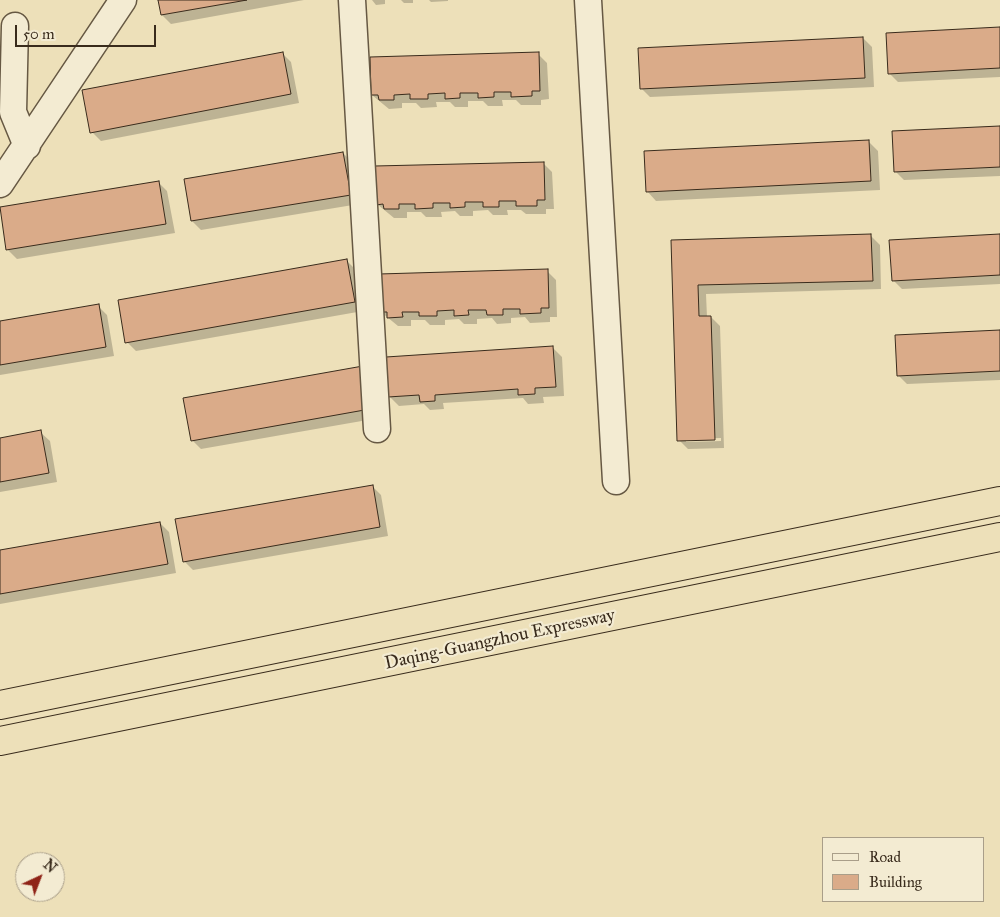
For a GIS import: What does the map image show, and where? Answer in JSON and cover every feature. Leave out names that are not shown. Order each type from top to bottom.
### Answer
[{"type":"highway","name":"Daqing-Guangzhou Expressway","points":[[0,705],[1000,501]]},
{"type":"highway","name":"Daqing-Guangzhou Expressway","points":[[0,741],[1000,537]]},
{"type":"street","points":[[0,184],[123,0]]},
{"type":"street","points":[[352,0],[377,428]]},
{"type":"street","points":[[588,0],[616,481]]},
{"type":"street","points":[[15,26],[13,112],[27,146]]},
{"type":"building","points":[[158,0],[247,0],[161,15]]},
{"type":"building","points":[[1000,27],[1000,68],[888,74],[886,33]]},
{"type":"building","points":[[863,37],[865,78],[640,89],[638,48]]},
{"type":"building","points":[[283,52],[291,94],[90,133],[82,90]]},
{"type":"building","points":[[539,52],[540,91],[532,91],[532,96],[511,97],[511,92],[494,92],[494,97],[478,98],[478,93],[460,93],[460,98],[445,99],[445,93],[428,94],[428,99],[410,99],[410,94],[394,95],[394,100],[379,100],[378,95],[371,95],[370,57]]},
{"type":"building","points":[[1000,126],[1000,167],[894,172],[892,131]]},
{"type":"building","points":[[869,140],[871,181],[646,192],[644,151]]},
{"type":"building","points":[[343,152],[351,195],[191,221],[184,179]]},
{"type":"building","points":[[544,162],[545,200],[537,200],[537,206],[516,206],[516,201],[499,201],[499,207],[483,207],[483,202],[465,202],[465,207],[450,208],[450,203],[433,203],[433,208],[415,209],[415,204],[399,204],[399,209],[384,209],[383,204],[376,205],[375,166]]},
{"type":"building","points":[[159,181],[166,224],[6,250],[0,207]]},
{"type":"building","points":[[871,234],[873,281],[698,285],[699,316],[711,316],[715,440],[677,441],[671,240]]},
{"type":"building","points":[[1000,234],[1000,275],[892,281],[889,240]]},
{"type":"building","points":[[347,259],[355,302],[125,343],[118,300]]},
{"type":"building","points":[[548,269],[549,308],[541,308],[541,313],[520,314],[520,309],[503,309],[503,315],[487,315],[486,310],[468,310],[469,315],[454,316],[454,310],[437,311],[437,316],[419,316],[419,312],[402,312],[403,317],[387,318],[387,312],[380,312],[379,274]]},
{"type":"building","points":[[99,304],[106,347],[0,365],[0,321]]},
{"type":"building","points":[[1000,330],[1000,371],[897,376],[895,335]]},
{"type":"building","points":[[553,346],[556,387],[535,388],[535,394],[518,395],[518,389],[435,395],[435,401],[420,402],[419,395],[388,397],[386,357]]},
{"type":"building","points":[[363,366],[370,409],[191,441],[183,398]]},
{"type":"building","points":[[41,430],[49,473],[0,482],[0,438]]},
{"type":"building","points":[[373,485],[380,527],[183,562],[175,519]]},
{"type":"building","points":[[160,522],[168,564],[0,594],[0,550]]}]
